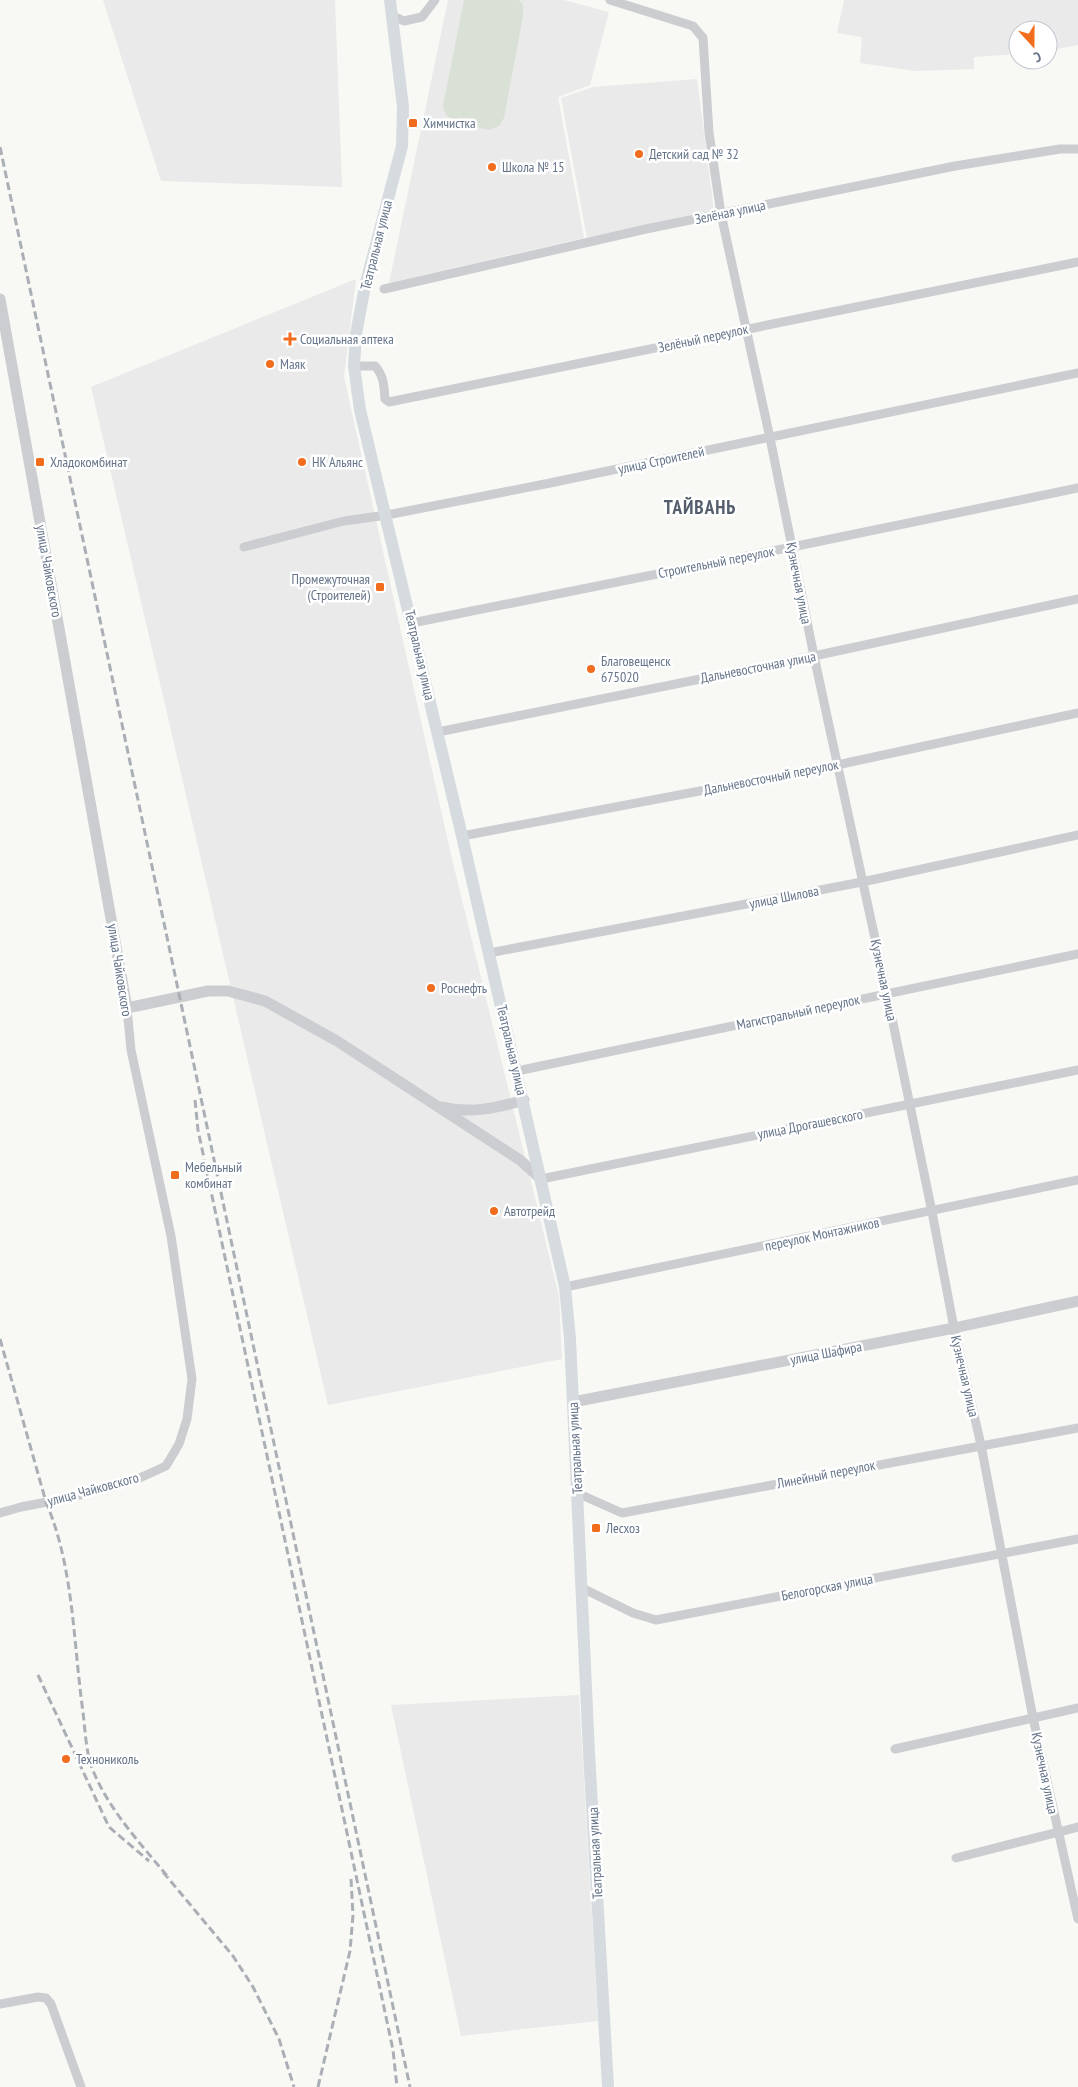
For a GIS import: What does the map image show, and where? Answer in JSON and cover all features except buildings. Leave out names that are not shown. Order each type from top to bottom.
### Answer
[{"type":"main road","name":"Театральная улица","points":[[390,0],[404,107],[402,146],[365,286],[356,334],[354,366],[360,410],[438,732],[542,1178],[565,1287],[570,1339],[608,2087]]},
{"type":"street","points":[[392,15],[404,20],[422,17],[435,0]]},
{"type":"street","name":"Кузнечная улица","points":[[610,0],[693,26],[703,38],[709,133],[721,214],[887,994],[954,1328],[981,1445],[1000,1554],[1033,1718],[1078,1919]]},
{"type":"street","name":"Зелёная улица","points":[[384,289],[646,229],[955,166],[1060,149],[1078,149]]},
{"type":"street","name":"Зелёный переулок","points":[[354,366],[375,366],[381,372],[384,382],[385,399],[389,402],[1078,262]]},
{"type":"street","name":"улица Чайковского","points":[[0,299],[127,1008],[131,1050],[171,1236],[192,1379],[187,1419],[179,1444],[166,1466],[133,1481],[74,1497],[20,1507],[0,1513]]},
{"type":"street","name":"улица Строителей","points":[[244,547],[344,521],[387,516],[1078,373]]},
{"type":"street","name":"Строительный переулок","points":[[412,623],[1078,488]]},
{"type":"street","name":"Дальневосточная улица","points":[[438,732],[814,656],[1078,599]]},
{"type":"street","name":"Дальневосточный переулок","points":[[462,836],[837,765],[1078,713]]},
{"type":"street","name":"улица Шилова","points":[[489,953],[862,882],[1078,835]]},
{"type":"street","name":"Магистральный переулок","points":[[517,1071],[1078,954]]},
{"type":"street","points":[[127,1008],[208,992],[228,991],[265,1001],[337,1041],[520,1160],[542,1178]]},
{"type":"street","name":"улица Дрогашевского","points":[[542,1178],[1078,1070]]},
{"type":"street","points":[[437,1106],[458,1111],[476,1111],[524,1100]]},
{"type":"street","name":"переулок Монтажников","points":[[565,1287],[932,1212],[1078,1180]]},
{"type":"street","name":"улица Шафира","points":[[573,1402],[954,1328],[1078,1301]]},
{"type":"street","name":"Линейный переулок","points":[[577,1493],[622,1513],[1078,1428]]},
{"type":"street","name":"Белогорская улица","points":[[582,1588],[633,1613],[656,1620],[1078,1539]]},
{"type":"street","points":[[894,1748],[1078,1708]]},
{"type":"street","points":[[956,1858],[1078,1827]]},
{"type":"street","points":[[0,2004],[38,1997],[46,1998],[51,2004],[82,2087]]},
{"type":"shaded area","points":[[103,0],[335,0],[342,187],[161,181]]},
{"type":"shaded area","name":"Школа № 15","points":[[448,0],[564,0],[609,12],[590,85],[558,97],[584,238],[389,283]]},
{"type":"shaded area","points":[[464,0],[519,0],[523,5],[523,16],[504,118],[499,126],[489,130],[455,122],[446,115],[443,106]]},
{"type":"shaded area","points":[[844,0],[1078,0],[1078,45],[1058,49],[1058,20],[1008,20],[1008,55],[974,57],[974,69],[916,71],[860,63],[862,37],[837,33]]},
{"type":"shaded area","name":"Детский сад № 32","points":[[697,79],[714,210],[587,238],[561,98],[593,87]]},
{"type":"shaded area","points":[[356,279],[344,377],[451,855],[559,1296],[562,1359],[328,1405],[91,387]]},
{"type":"shaded area","points":[[579,1695],[598,2021],[461,2036],[391,1705]]},
{"type":"railway","points":[[0,147],[410,2087]]},
{"type":"railway","points":[[195,1100],[198,1130],[393,2050],[397,2087]]},
{"type":"railway","points":[[0,1339],[62,1553],[71,1605],[90,1762],[99,1783],[116,1812],[168,1877]]},
{"type":"railway","points":[[38,1675],[109,1827],[149,1861]]},
{"type":"railway","points":[[163,1872],[233,1956],[253,1987],[279,2039],[294,2087]]},
{"type":"railway","points":[[318,2087],[350,1951],[353,1915],[351,1879]]},
{"type":"place","name":"Химчистка","points":[[413,123]]},
{"type":"place","name":"Детский сад № 32","points":[[639,154]]},
{"type":"place","name":"Школа № 15","points":[[492,167]]},
{"type":"place","name":"Социальная аптека","points":[[290,339]]},
{"type":"place","name":"Маяк","points":[[270,364]]},
{"type":"place","name":"Хладокомбинат","points":[[40,462]]},
{"type":"place","name":"НК Альянс","points":[[302,462]]},
{"type":"place","name":"Промежуточная (Строителей)","points":[[380,587]]},
{"type":"place","name":"Благовещенск 675020","points":[[591,669]]},
{"type":"place","name":"Роснефть","points":[[431,988]]},
{"type":"place","name":"Мебельный комбинат","points":[[175,1175]]},
{"type":"place","name":"Автотрейд","points":[[494,1211]]},
{"type":"place","name":"Лесхоз","points":[[596,1528]]},
{"type":"place","name":"Технониколь","points":[[66,1759]]},
{"type":"district","name":"ТАЙВАНЬ","points":[[700,507]]}]
